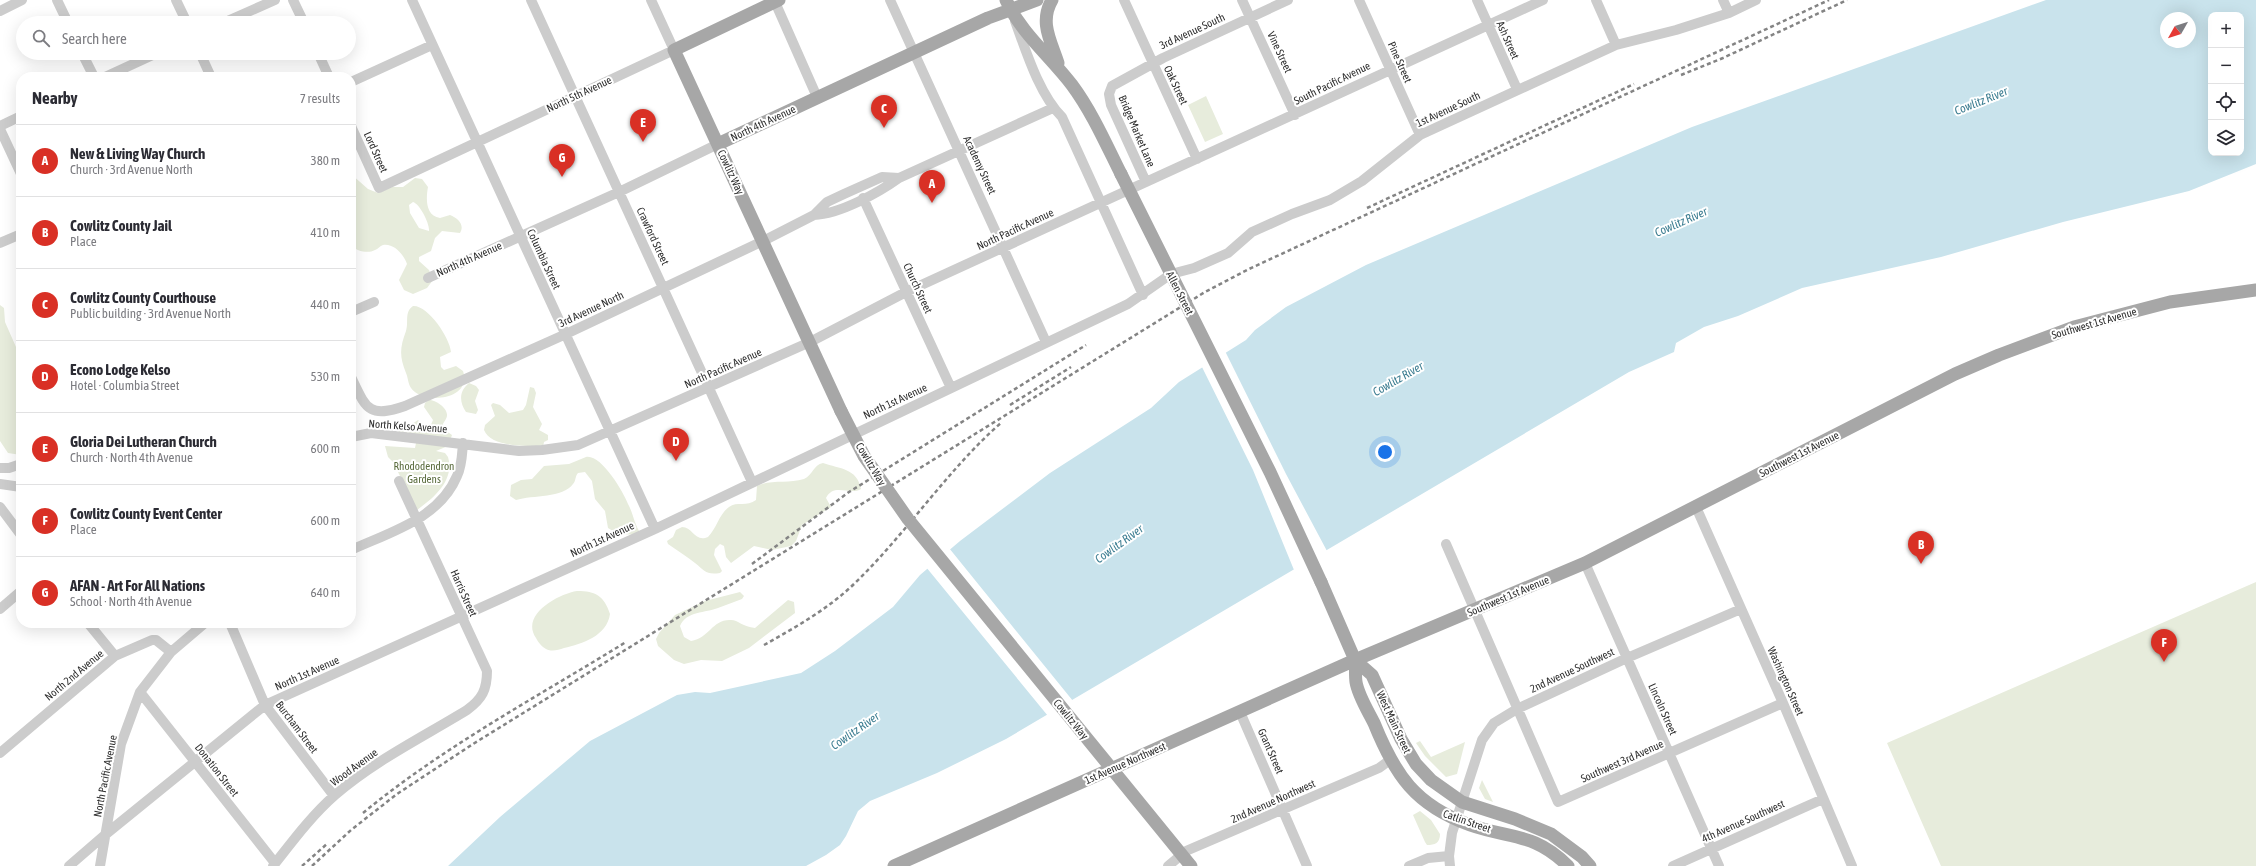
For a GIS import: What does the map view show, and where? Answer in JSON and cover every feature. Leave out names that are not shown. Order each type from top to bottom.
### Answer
[{"type":"main road","name":"North 4th Avenue","points":[[718,144],[914,52],[1009,5],[1037,0]]},
{"type":"main road","points":[[1052,0],[1047,10],[1045,23],[1060,71]]},
{"type":"main road","name":"North 5th Avenue","points":[[674,50],[777,1]]},
{"type":"main road","name":"Allen Street","points":[[1009,5],[1032,38],[1060,71],[1084,104],[1121,174],[1270,472],[1323,587]]},
{"type":"main road","name":"Cowlitz Way","points":[[674,50],[841,411],[864,456],[908,519],[1191,866]]},
{"type":"main road","name":"Southwest 1st Avenue","points":[[1355,660],[1585,563],[1955,374],[1999,355],[2074,327],[2170,302],[2256,290]]},
{"type":"main road","name":"West Main Street","points":[[1323,587],[1355,660],[1372,675],[1401,739],[1416,764],[1431,780],[1462,802]]},
{"type":"main road","name":"1st Avenue Northwest","points":[[894,866],[1355,660]]},
{"type":"main road","name":"Catlin Street","points":[[1355,660],[1356,683],[1390,760],[1414,791],[1438,811],[1456,820],[1493,831],[1521,836],[1541,845],[1568,866]]},
{"type":"main road","name":"Catlin Street","points":[[1462,802],[1521,821],[1552,834],[1582,857],[1590,866]]},
{"type":"street","points":[[0,11],[22,0]]},
{"type":"street","points":[[57,0],[65,16]]},
{"type":"street","points":[[176,0],[183,16]]},
{"type":"street","points":[[239,16],[275,0]]},
{"type":"street","points":[[293,0],[301,16]]},
{"type":"street","name":"Columbia Street","points":[[412,0],[655,528]]},
{"type":"street","name":"Crawford Street","points":[[531,0],[752,482]]},
{"type":"street","name":"Cowlitz Way","points":[[651,0],[674,50]]},
{"type":"street","name":"Academy Street","points":[[890,0],[960,150],[1046,342]]},
{"type":"street","name":"Oak Street","points":[[1124,0],[1197,159]]},
{"type":"street","name":"Vine Street","points":[[1242,0],[1295,115]]},
{"type":"street","name":"3rd Avenue South","points":[[1110,90],[1116,82],[1288,0]]},
{"type":"street","name":"Pine Street","points":[[1359,0],[1420,135]]},
{"type":"street","name":"Ash Street","points":[[1477,0],[1517,89]]},
{"type":"street","name":"South Pacific Avenue","points":[[1133,190],[1146,182],[1295,115],[1487,24],[1543,0]]},
{"type":"street","points":[[1596,0],[1616,45]]},
{"type":"street","points":[[1723,0],[1729,13]]},
{"type":"street","name":"1st Avenue South","points":[[1171,274],[1194,268],[1228,253],[1252,232],[1292,214],[1330,200],[1362,181],[1420,135],[1517,89],[1616,45],[1676,30],[1729,13],[1756,0]]},
{"type":"street","points":[[777,1],[817,97]]},
{"type":"street","points":[[1009,5],[1025,51],[1053,108],[1062,116],[1143,295]]},
{"type":"street","points":[[356,80],[432,45]]},
{"type":"street","name":"North 5th Avenue","points":[[379,188],[674,50]]},
{"type":"street","points":[[86,60],[92,72]]},
{"type":"street","points":[[116,72],[142,60]]},
{"type":"street","points":[[203,60],[209,72]]},
{"type":"street","points":[[321,60],[327,72]]},
{"type":"street","name":"Bridge Market Lane","points":[[1110,90],[1109,98],[1111,105],[1146,182]]},
{"type":"street","name":"3rd Avenue North","points":[[814,215],[828,215],[887,187],[899,178],[1053,108]]},
{"type":"street","points":[[0,126],[16,118]]},
{"type":"street","points":[[0,129],[16,163]]},
{"type":"street","name":"Lord Street","points":[[356,137],[379,188]]},
{"type":"street","name":"North 4th Avenue","points":[[428,278],[619,192],[718,144]]},
{"type":"street","name":"3rd Avenue North","points":[[356,388],[363,403],[374,412],[392,411],[405,406],[566,334],[762,241],[814,215],[827,202],[844,194],[882,177],[899,178]]},
{"type":"street","name":"North Pacific Avenue","points":[[463,443],[519,451],[542,450],[578,445],[810,342],[906,292],[1101,203],[1133,190]]},
{"type":"street","name":"Church Street","points":[[863,198],[951,388]]},
{"type":"street","points":[[0,243],[16,236]]},
{"type":"street","name":"North 1st Avenue","points":[[69,866],[106,834],[265,705],[461,618],[655,528],[1128,304],[1143,295],[1171,274]]},
{"type":"street","points":[[356,310],[374,302]]},
{"type":"street","name":"North Kelso Avenue","points":[[356,436],[371,433],[463,443]]},
{"type":"street","points":[[356,548],[418,519],[433,509],[445,498],[454,484],[461,465],[463,443]]},
{"type":"street","points":[[0,468],[9,468],[16,466]]},
{"type":"street","name":"Harris Street","points":[[400,481],[461,618],[487,671],[484,694],[477,703],[467,710]]},
{"type":"street","points":[[0,484],[16,486]]},
{"type":"street","name":"Washington Street","points":[[1696,507],[1783,703],[1852,866]]},
{"type":"street","points":[[0,508],[16,529]]},
{"type":"street","points":[[1446,544],[1517,709]]},
{"type":"street","name":"Lincoln Street","points":[[1585,563],[1719,866]]},
{"type":"street","points":[[0,609],[16,595]]},
{"type":"street","name":"2nd Avenue Southwest","points":[[1462,802],[1486,731],[1494,723],[1517,709],[1627,658],[1741,609]]},
{"type":"street","points":[[92,628],[115,656]]},
{"type":"street","name":"North Pacific Avenue","points":[[100,866],[121,744],[140,692],[171,652],[199,628]]},
{"type":"street","name":"Burcham Street","points":[[232,628],[265,705],[334,796]]},
{"type":"street","name":"North 2nd Avenue","points":[[0,753],[115,656],[152,640],[156,640],[171,652]]},
{"type":"street","name":"Donation Street","points":[[140,692],[274,864]]},
{"type":"street","name":"Southwest 3rd Avenue","points":[[1517,709],[1558,802],[1783,703]]},
{"type":"street","name":"Wood Avenue","points":[[274,864],[306,825],[334,796],[361,774],[467,710]]},
{"type":"street","name":"Grant Street","points":[[1240,712],[1284,810],[1307,866]]},
{"type":"street","name":"2nd Avenue Northwest","points":[[1168,866],[1186,851],[1379,768],[1390,760]]},
{"type":"street","name":"4th Avenue Southwest","points":[[1673,866],[1823,799]]},
{"type":"street","points":[[1409,866],[1428,858],[1449,861],[1452,833],[1462,802]]},
{"type":"green space","points":[[1206,96],[1223,134],[1205,142],[1188,105]]},
{"type":"green space","points":[[356,178],[368,189],[378,193],[392,187],[403,187],[415,178],[422,179],[428,187],[427,201],[429,210],[432,214],[435,217],[440,218],[450,215],[460,222],[462,227],[460,233],[442,231],[435,238],[431,251],[419,257],[419,261],[429,270],[433,280],[427,288],[413,294],[404,290],[399,280],[407,264],[404,257],[398,250],[391,246],[383,245],[372,251],[359,251],[356,249]],"holes":[[[413,202],[419,206],[428,224],[429,231],[419,228],[410,213],[409,205]]]},
{"type":"green space","points":[[0,305],[4,308],[5,322],[16,347],[16,454],[8,453],[0,441]]},
{"type":"green space","points":[[413,306],[419,307],[431,316],[447,339],[451,352],[440,357],[441,367],[444,370],[456,366],[463,371],[464,381],[461,389],[454,394],[445,397],[425,397],[417,393],[410,386],[402,362],[401,352],[402,342],[407,328],[408,314],[410,308]]},
{"type":"green space","points":[[469,383],[476,386],[479,390],[475,401],[478,410],[476,414],[466,412],[461,401],[463,390]]},
{"type":"green space","points":[[530,387],[534,388],[536,393],[533,407],[542,424],[539,430],[548,435],[548,440],[544,442],[543,447],[502,443],[488,436],[484,430],[485,425],[495,416],[491,405],[493,403],[500,405],[509,413],[523,410],[526,405]]},
{"type":"green space","name":"Rhododendron Gardens","points":[[429,400],[435,401],[444,407],[447,413],[442,428],[452,435],[448,446],[436,451],[445,453],[448,457],[449,465],[446,481],[442,488],[417,510],[393,462],[388,457],[385,446],[415,448],[416,443],[400,436],[397,428],[402,422],[412,424],[418,420],[425,427],[430,427],[433,420],[424,407],[425,403]]},
{"type":"green space","points":[[586,457],[598,461],[611,474],[625,498],[637,527],[642,535],[618,534],[608,528],[605,511],[595,499],[592,481],[585,472],[578,473],[573,484],[562,492],[516,500],[510,496],[511,485],[521,480],[532,479],[544,466],[569,464]]},
{"type":"green space","points":[[823,463],[847,470],[852,473],[859,482],[861,489],[857,491],[838,490],[829,493],[826,498],[831,507],[802,525],[796,541],[791,546],[772,550],[754,546],[731,563],[726,557],[724,546],[720,544],[715,549],[714,555],[722,571],[720,573],[712,573],[706,572],[668,544],[667,541],[673,537],[676,530],[682,527],[689,529],[700,538],[708,537],[714,530],[723,513],[729,507],[735,504],[749,503],[756,500],[757,486],[768,483],[804,479],[817,466]]},
{"type":"green space","points":[[2256,582],[2256,866],[1941,866],[1887,743]]},
{"type":"green space","points":[[577,591],[589,592],[602,599],[610,614],[608,622],[593,638],[557,650],[546,649],[538,641],[532,630],[533,621],[543,607],[551,601],[560,596]]},
{"type":"green space","points":[[740,592],[744,596],[742,599],[713,610],[691,615],[683,621],[680,626],[684,637],[691,641],[697,639],[703,636],[719,622],[725,620],[734,620],[755,628],[788,600],[794,602],[795,613],[749,648],[722,661],[701,660],[684,664],[674,660],[658,646],[656,639],[659,633],[675,615],[705,601]]},
{"type":"green space","points":[[1420,741],[1431,757],[1465,742],[1457,774],[1446,777],[1425,756],[1416,743]]},
{"type":"green space","points":[[1482,780],[1493,802],[1485,799],[1479,788]]},
{"type":"green space","points":[[1420,811],[1431,820],[1440,834],[1439,840],[1435,844],[1427,845],[1425,842],[1413,815]]},
{"type":"water","name":"Cowlitz River","points":[[2046,0],[2256,0],[2256,164],[2189,191],[2063,222],[1941,257],[1802,288],[1738,316],[1704,327],[1676,343],[1674,352],[1629,372],[1006,739],[937,773],[870,801],[858,811],[840,845],[806,866],[448,866],[500,817],[590,741],[677,695],[695,692],[710,693],[801,673],[835,651],[893,607],[920,575],[960,541],[1050,473],[1151,408],[1179,382],[1246,340],[1255,330],[1286,307],[1366,265],[1692,127]]},
{"type":"pier","points":[[1225,351],[1286,474],[1327,551],[1294,570],[1253,470],[1201,365]]},
{"type":"pier","points":[[949,548],[1073,701],[1048,716],[926,567]]},
{"type":"railway","points":[[312,866],[351,830],[397,794],[473,744],[1205,292],[1249,269],[1829,0]]},
{"type":"railway","points":[[1681,75],[1723,58],[1847,0]]},
{"type":"railway","points":[[1367,208],[1634,84]]},
{"type":"railway","points":[[752,564],[849,492],[1086,345]]},
{"type":"railway","points":[[1010,405],[1071,367]]},
{"type":"railway","points":[[764,645],[823,610],[854,584],[892,544],[963,460],[1002,422]]},
{"type":"railway","points":[[363,813],[425,766],[458,744],[626,642]]},
{"type":"railway","points":[[302,866],[328,843]]},
{"type":"place","name":"Cowlitz County Courthouse","points":[[884,128]]},
{"type":"place","name":"Gloria Dei Lutheran Church","points":[[643,142]]},
{"type":"place","name":"AFAN - Art For All Nations","points":[[562,177]]},
{"type":"place","name":"New & Living Way Church","points":[[932,203]]},
{"type":"place","name":"Econo Lodge Kelso","points":[[676,461]]},
{"type":"place","name":"Cowlitz County Jail","points":[[1921,564]]},
{"type":"place","name":"Cowlitz County Event Center","points":[[2164,662]]}]
